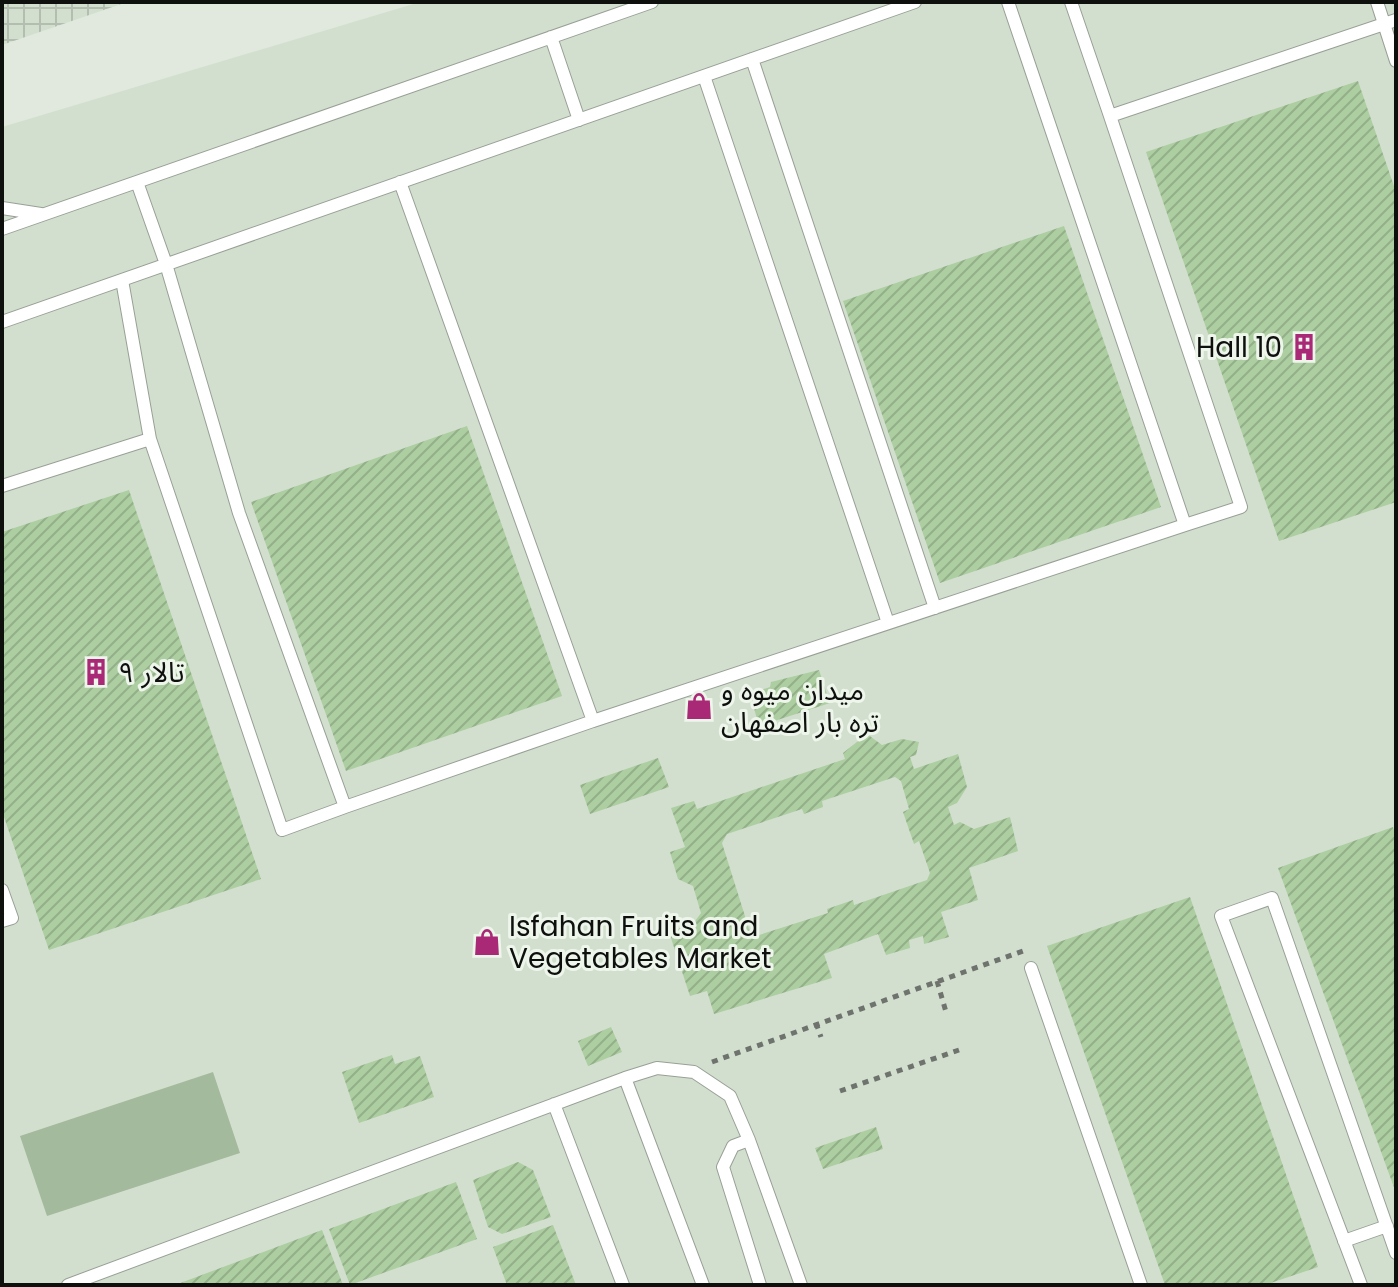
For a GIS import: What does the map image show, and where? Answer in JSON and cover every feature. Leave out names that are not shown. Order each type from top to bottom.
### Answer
[{"type":"lane","points":[[2,229],[652,2]]},
{"type":"lane","points":[[2,322],[915,2]]},
{"type":"lane","points":[[1008,2],[1185,525]]},
{"type":"lane","points":[[122,280],[150,439],[282,830],[593,721],[1241,507],[1071,2]]},
{"type":"lane","points":[[1377,2],[1390,22],[1396,61]]},
{"type":"lane","points":[[1110,116],[1390,22]]},
{"type":"lane","points":[[551,37],[579,120]]},
{"type":"lane","points":[[752,59],[935,608]]},
{"type":"lane","points":[[704,76],[888,623]]},
{"type":"lane","points":[[137,182],[166,264],[239,513],[345,807]]},
{"type":"lane","points":[[400,182],[593,721]]},
{"type":"lane","points":[[2,208],[44,214]]},
{"type":"lane","points":[[2,486],[150,439]]},
{"type":"lane","points":[[2,890],[12,918],[2,921]]},
{"type":"lane","points":[[1361,1285],[1221,916],[1272,898],[1396,1253]]},
{"type":"lane","points":[[1031,968],[1141,1285]]},
{"type":"lane","points":[[68,1285],[657,1068],[694,1072],[730,1096],[801,1285]]},
{"type":"lane","points":[[625,1078],[703,1285]]},
{"type":"lane","points":[[554,1104],[623,1285]]},
{"type":"lane","points":[[749,1140],[733,1146],[723,1167],[760,1285]]},
{"type":"lane","points":[[1344,1241],[1387,1226]]},
{"type":"path","points":[[694,1072],[728,1054],[1024,950],[1031,968]]},
{"type":"path","points":[[937,981],[946,1012]]},
{"type":"path","points":[[816,1023],[821,1037]]},
{"type":"path","points":[[840,1091],[959,1050]]},
{"type":"shaded area","points":[[2,2],[127,2],[2,45]]},
{"type":"shaded area","name":"میدان میوه و تره بار اصفهان","points":[[420,2],[1396,2],[1396,1285],[2,1285],[2,127]]},
{"type":"green space","points":[[213,1072],[240,1153],[47,1216],[20,1136]]},
{"type":"building","name":"Hall 10","points":[[1358,81],[1396,192],[1396,502],[1279,541],[1146,152]]},
{"type":"building","points":[[1064,226],[1161,507],[940,583],[843,301]]},
{"type":"building","points":[[467,426],[562,696],[346,771],[251,502]]},
{"type":"building","name":"تالار ۹","points":[[129,490],[261,879],[49,950],[2,811],[2,532]]},
{"type":"building","points":[[819,670],[830,703],[759,726],[750,694],[770,687],[771,682]]},
{"type":"building","points":[[867,734],[882,745],[902,739],[919,742],[916,755],[910,757],[914,769],[958,754],[967,787],[957,803],[948,807],[954,825],[960,822],[974,829],[1010,817],[1018,851],[969,868],[978,900],[941,912],[949,937],[924,944],[923,936],[909,940],[910,948],[886,955],[878,934],[824,954],[832,978],[714,1014],[707,991],[690,996],[669,932],[693,924],[701,913],[693,886],[678,879],[670,852],[685,847],[671,808],[694,801],[697,809],[845,759],[843,753]],"holes":[[[895,777],[901,781],[909,809],[903,812],[914,844],[919,841],[930,873],[927,880],[854,905],[853,900],[827,909],[828,913],[756,936],[750,932],[722,843],[727,834],[802,809],[804,814],[823,807],[822,801]]]},
{"type":"building","points":[[658,758],[669,787],[590,814],[580,785]]},
{"type":"building","points":[[1393,827],[1396,835],[1396,1193],[1278,868]]},
{"type":"building","points":[[1190,897],[1318,1267],[1265,1285],[1165,1285],[1047,946]]},
{"type":"building","points":[[611,1027],[622,1052],[588,1066],[578,1041]]},
{"type":"building","points":[[392,1055],[395,1064],[420,1056],[434,1097],[359,1123],[342,1072]]},
{"type":"building","points":[[876,1127],[883,1149],[823,1169],[815,1148]]},
{"type":"building","points":[[518,1162],[533,1170],[551,1217],[502,1234],[488,1227],[473,1180]]},
{"type":"building","points":[[456,1182],[477,1239],[350,1285],[329,1229]]},
{"type":"building","points":[[553,1225],[576,1285],[507,1285],[493,1247]]},
{"type":"building","points":[[322,1230],[343,1285],[175,1285]]},
{"type":"place","name":"Hall 10","points":[[1304,347]]},
{"type":"place","name":"تالار ۹","points":[[96,672]]},
{"type":"place","name":"میدان میوه و تره بار اصفهان","points":[[699,706]]},
{"type":"place","name":"Isfahan Fruits and Vegetables Market","points":[[487,942]]}]
